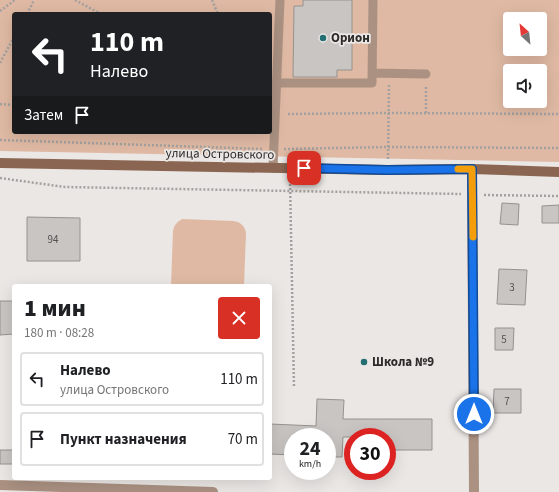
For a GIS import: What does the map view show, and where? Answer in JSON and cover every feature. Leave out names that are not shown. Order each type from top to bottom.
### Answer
[{"type":"street","name":"улица Островского","points":[[0,163],[387,170],[472,169],[559,172]]},
{"type":"street","points":[[472,169],[474,492]]},
{"type":"street","points":[[0,485],[213,492]]},
{"type":"lane","points":[[273,168],[280,0]]},
{"type":"lane","points":[[276,83],[372,83],[373,0]]},
{"type":"lane","points":[[372,73],[426,74]]},
{"type":"path","points":[[0,11],[15,0]]},
{"type":"path","points":[[28,12],[34,0]]},
{"type":"path","points":[[75,0],[97,12]]},
{"type":"path","points":[[212,0],[217,12]]},
{"type":"path","points":[[0,63],[12,41]]},
{"type":"path","points":[[426,74],[426,113]]},
{"type":"path","points":[[387,170],[389,83]]},
{"type":"path","points":[[0,104],[12,105]]},
{"type":"path","points":[[275,114],[559,114]]},
{"type":"path","points":[[291,149],[290,191],[294,388]]},
{"type":"path","points":[[0,178],[65,187],[559,196]]},
{"type":"shaded area","points":[[0,0],[559,0],[559,162],[0,151]]},
{"type":"shaded area","points":[[182,219],[233,221],[242,225],[245,228],[246,233],[244,284],[171,284],[173,231],[174,227]]},
{"type":"building","name":"Орион","points":[[303,0],[352,0],[352,70],[337,70],[337,77],[293,77],[294,6],[303,6]]},
{"type":"building","points":[[502,203],[519,204],[518,225],[500,224]]},
{"type":"building","points":[[559,205],[559,223],[542,223],[542,206]]},
{"type":"building","points":[[27,217],[80,218],[80,261],[27,261]]},
{"type":"building","points":[[499,269],[527,270],[525,305],[497,304]]},
{"type":"building","points":[[0,301],[12,301],[12,334],[0,335]]},
{"type":"building","points":[[495,328],[514,328],[513,350],[495,350]]},
{"type":"building","points":[[494,389],[521,389],[521,413],[493,413]]},
{"type":"building","points":[[317,399],[344,400],[343,419],[432,419],[432,450],[396,450],[396,428],[344,428],[342,457],[336,457],[336,428],[284,428],[284,455],[272,454],[272,424],[316,426]]},
{"type":"building","points":[[0,450],[12,450],[12,464],[0,464]]},
{"type":"slow traffic","points":[[458,169],[472,169],[473,237]]},
{"type":"place","name":"Орион","points":[[323,38]]},
{"type":"place","name":"Школа №9","points":[[364,362]]},
{"type":"route","points":[[304,168],[387,170],[472,169],[474,414]]}]
